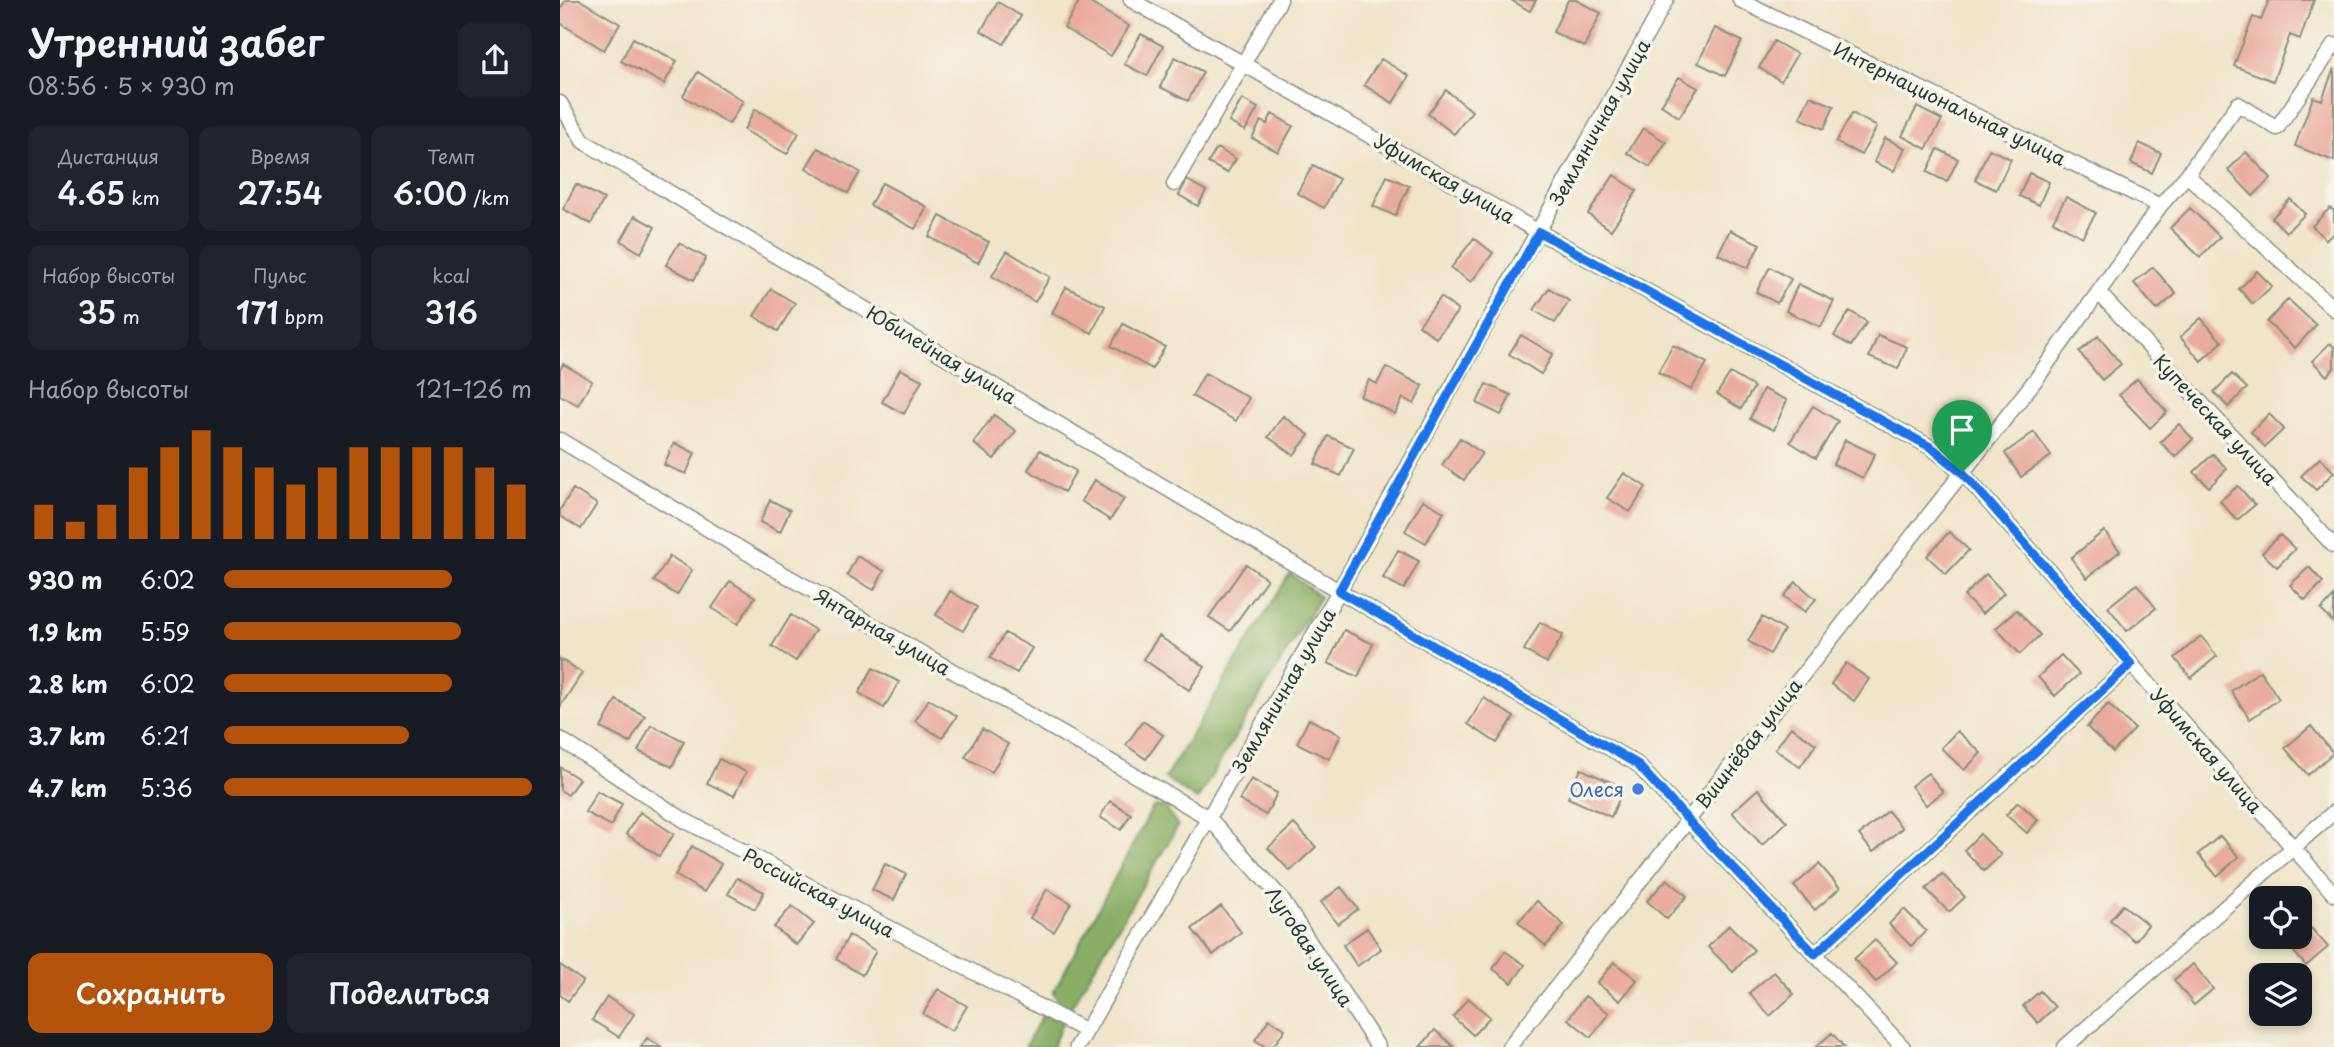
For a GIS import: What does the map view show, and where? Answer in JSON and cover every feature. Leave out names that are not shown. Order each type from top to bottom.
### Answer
[{"type":"street","name":"Уфимская улица","points":[[1131,0],[1539,232],[1932,448],[1962,472],[2334,894]]},
{"type":"street","points":[[1174,184],[1280,0]]},
{"type":"street","name":"Земляничная улица","points":[[1077,1047],[1339,591],[1666,0]]},
{"type":"street","name":"Интернациональная улица","points":[[1740,0],[2160,206]]},
{"type":"street","name":"Вишнёвая улица","points":[[1509,1047],[2037,377],[2160,206],[2238,104],[2277,128],[2334,45]]},
{"type":"street","name":"Юбилейная улица","points":[[560,103],[583,141],[1339,591],[1637,764],[1903,1047]]},
{"type":"street","points":[[2186,175],[2334,309]]},
{"type":"street","name":"Купеческая улица","points":[[2099,293],[2334,546]]},
{"type":"street","name":"Янтарная улица","points":[[560,440],[761,561],[1209,818]]},
{"type":"street","points":[[1815,954],[2131,664]]},
{"type":"street","name":"Российская улица","points":[[560,739],[684,820],[1086,1031]]},
{"type":"street","points":[[2065,1047],[2334,812]]},
{"type":"street","name":"Луговая улица","points":[[1209,818],[1280,898],[1378,1047]]},
{"type":"green space","points":[[1290,573],[1320,597],[1197,800],[1165,778]]},
{"type":"green space","points":[[1164,806],[1178,826],[1068,1012],[1053,993],[1153,807]]},
{"type":"green space","points":[[1044,1012],[1063,1022],[1052,1047],[1025,1047]]},
{"type":"building","points":[[566,0],[580,0],[620,24],[604,50],[560,23],[560,9]]},
{"type":"building","points":[[1080,0],[1085,0],[1129,26],[1111,56],[1064,28]]},
{"type":"building","points":[[1511,0],[1536,0],[1530,11]]},
{"type":"building","points":[[1568,0],[1576,0],[1601,13],[1584,47],[1553,32]]},
{"type":"building","points":[[2269,0],[2314,0],[2300,39],[2290,35],[2273,81],[2234,66],[2253,17],[2261,20]]},
{"type":"building","points":[[998,2],[1021,16],[1004,44],[981,31]]},
{"type":"building","points":[[1715,28],[1742,41],[1725,76],[1698,63]]},
{"type":"building","points":[[1141,34],[1163,46],[1147,76],[1124,64]]},
{"type":"building","points":[[633,38],[677,61],[664,84],[621,61]]},
{"type":"building","points":[[1774,41],[1797,54],[1781,81],[1759,68]]},
{"type":"building","points":[[1175,57],[1203,72],[1188,101],[1160,87]]},
{"type":"building","points":[[1381,59],[1409,76],[1393,103],[1364,85]]},
{"type":"building","points":[[2334,68],[2334,161],[2295,146],[2313,97],[2322,100]]},
{"type":"building","points":[[698,72],[743,101],[729,124],[683,96]]},
{"type":"building","points":[[1679,77],[1698,88],[1679,117],[1661,105]]},
{"type":"building","points":[[1446,90],[1472,111],[1454,134],[1428,114]]},
{"type":"building","points":[[1810,96],[1834,106],[1824,129],[1800,118]]},
{"type":"building","points":[[1242,99],[1258,108],[1245,131],[1229,122]]},
{"type":"building","points":[[1917,107],[1942,120],[1926,149],[1902,136]]},
{"type":"building","points":[[755,109],[799,133],[787,154],[744,130]]},
{"type":"building","points":[[1852,113],[1877,127],[1861,155],[1836,142]]},
{"type":"building","points":[[1272,114],[1293,126],[1278,152],[1252,138],[1261,121],[1267,124]]},
{"type":"building","points":[[1643,128],[1666,142],[1650,167],[1627,153]]},
{"type":"building","points":[[1885,138],[1905,148],[1894,171],[1874,162]]},
{"type":"building","points":[[2139,143],[2161,153],[2152,173],[2131,163]]},
{"type":"building","points":[[818,148],[860,172],[848,193],[806,168]]},
{"type":"building","points":[[1217,148],[1236,159],[1227,173],[1208,163]]},
{"type":"building","points":[[1938,149],[1958,159],[1947,182],[1927,172]]},
{"type":"building","points":[[1989,149],[2011,159],[1996,190],[1975,180]]},
{"type":"building","points":[[2246,152],[2271,178],[2253,196],[2228,170]]},
{"type":"building","points":[[1313,165],[1339,179],[1324,208],[1297,193]]},
{"type":"building","points":[[2029,173],[2049,182],[2039,205],[2019,196]]},
{"type":"building","points":[[1614,175],[1637,191],[1611,230],[1588,214]]},
{"type":"building","points":[[1387,176],[1409,186],[1395,216],[1373,206]]},
{"type":"building","points":[[1187,180],[1206,191],[1198,206],[1179,195]]},
{"type":"building","points":[[882,183],[927,207],[915,229],[870,205]]},
{"type":"building","points":[[576,184],[604,199],[591,224],[563,209]]},
{"type":"building","points":[[2066,197],[2096,213],[2082,237],[2053,221]]},
{"type":"building","points":[[2290,199],[2305,214],[2286,232],[2272,218]]},
{"type":"building","points":[[2190,208],[2220,237],[2200,257],[2170,228]]},
{"type":"building","points":[[2330,208],[2334,211],[2334,233],[2326,240],[2312,226]]},
{"type":"building","points":[[635,216],[655,227],[641,253],[621,241]]},
{"type":"building","points":[[940,216],[989,242],[978,263],[929,237]]},
{"type":"building","points":[[1730,230],[1760,244],[1748,268],[1718,254]]},
{"type":"building","points":[[1474,238],[1493,253],[1471,282],[1451,268]]},
{"type":"building","points":[[679,243],[706,258],[694,280],[666,265]]},
{"type":"building","points":[[1007,251],[1050,277],[1035,302],[992,276]]},
{"type":"building","points":[[1770,267],[1791,279],[1777,303],[1756,292]]},
{"type":"building","points":[[2153,267],[2176,294],[2157,310],[2134,283]]},
{"type":"building","points":[[2257,271],[2272,286],[2253,304],[2239,289]]},
{"type":"building","points":[[1798,284],[1834,301],[1821,327],[1786,311]]},
{"type":"building","points":[[1066,287],[1105,306],[1092,333],[1052,313]]},
{"type":"building","points":[[1549,288],[1569,301],[1555,323],[1534,310]]},
{"type":"building","points":[[771,289],[795,303],[778,331],[754,316]]},
{"type":"building","points":[[1441,297],[1458,311],[1436,338],[1419,325]]},
{"type":"building","points":[[2288,299],[2316,325],[2295,348],[2267,322]]},
{"type":"building","points":[[1850,311],[1867,322],[1851,346],[1834,336]]},
{"type":"building","points":[[2201,318],[2222,342],[2201,361],[2180,337]]},
{"type":"building","points":[[1123,324],[1165,347],[1152,369],[1111,346]]},
{"type":"building","points":[[1521,335],[1553,354],[1541,374],[1509,354]]},
{"type":"building","points":[[1878,335],[1907,347],[1898,369],[1869,357]]},
{"type":"building","points":[[2098,336],[2121,364],[2102,380],[2079,352]]},
{"type":"building","points":[[2330,343],[2334,347],[2334,368],[2327,376],[2312,361]]},
{"type":"building","points":[[1673,345],[1707,363],[1691,390],[1658,372]]},
{"type":"building","points":[[563,364],[592,381],[578,405],[560,395],[560,370]]},
{"type":"building","points":[[1386,367],[1423,386],[1414,404],[1403,398],[1395,414],[1360,396],[1369,380],[1377,384]]},
{"type":"building","points":[[900,369],[922,380],[904,414],[882,402]]},
{"type":"building","points":[[1205,373],[1249,398],[1236,421],[1192,396]]},
{"type":"building","points":[[1730,373],[1754,387],[1741,409],[1717,394]]},
{"type":"building","points":[[2232,374],[2247,388],[2228,407],[2214,392]]},
{"type":"building","points":[[2137,379],[2167,412],[2150,428],[2119,395]]},
{"type":"building","points":[[1486,384],[1511,395],[1501,415],[1477,403]]},
{"type":"building","points":[[1763,389],[1787,400],[1774,430],[1750,419]]},
{"type":"building","points":[[1813,406],[1838,421],[1816,458],[1790,442]]},
{"type":"building","points":[[2269,414],[2284,429],[2265,447],[2251,432]]},
{"type":"building","points":[[994,415],[1016,431],[994,459],[973,443]]},
{"type":"building","points":[[1283,416],[1309,435],[1294,455],[1268,437]]},
{"type":"building","points":[[2179,424],[2193,439],[2175,457],[2160,442]]},
{"type":"building","points":[[2034,432],[2051,456],[2021,477],[2005,453]]},
{"type":"building","points":[[1328,436],[1354,448],[1341,476],[1315,464]]},
{"type":"building","points":[[1460,438],[1482,453],[1464,480],[1442,465]]},
{"type":"building","points":[[1845,440],[1875,454],[1863,478],[1833,464]]},
{"type":"building","points":[[674,443],[695,453],[686,474],[664,465]]},
{"type":"building","points":[[1040,450],[1076,471],[1064,492],[1028,470]]},
{"type":"building","points":[[2213,454],[2227,469],[2209,487],[2194,472]]},
{"type":"building","points":[[2320,458],[2334,472],[2316,490],[2301,476]]},
{"type":"building","points":[[1624,473],[1646,487],[1630,512],[1607,498]]},
{"type":"building","points":[[1095,480],[1124,499],[1110,520],[1081,501]]},
{"type":"building","points":[[2238,486],[2255,505],[2237,520],[2220,501]]},
{"type":"building","points":[[573,489],[597,504],[581,529],[560,516],[560,510]]},
{"type":"building","points":[[770,500],[790,510],[780,532],[760,522]]},
{"type":"building","points":[[1423,500],[1444,512],[1426,543],[1405,531]]},
{"type":"building","points":[[2104,531],[2120,551],[2087,578],[2071,558]]},
{"type":"building","points":[[1949,532],[1969,550],[1946,574],[1927,556]]},
{"type":"building","points":[[2280,535],[2295,549],[2277,567],[2262,553]]},
{"type":"building","points":[[1398,550],[1419,561],[1404,589],[1383,578]]},
{"type":"building","points":[[670,556],[692,570],[677,595],[654,581]]},
{"type":"building","points":[[857,556],[884,571],[874,590],[847,575]]},
{"type":"building","points":[[1246,564],[1267,579],[1230,631],[1209,617]]},
{"type":"building","points":[[2309,567],[2323,582],[2305,600],[2290,585]]},
{"type":"building","points":[[1986,574],[2004,593],[1982,614],[1964,596]]},
{"type":"building","points":[[730,581],[755,597],[738,624],[712,608]]},
{"type":"building","points":[[1796,582],[1816,599],[1805,612],[1784,596]]},
{"type":"building","points":[[2137,584],[2156,608],[2127,631],[2108,607]]},
{"type":"building","points":[[950,591],[977,607],[963,631],[936,615]]},
{"type":"building","points":[[2334,596],[2334,623],[2321,610]]},
{"type":"building","points":[[2017,610],[2040,635],[2020,654],[1996,628]]},
{"type":"building","points":[[791,615],[815,630],[796,661],[772,646]]},
{"type":"building","points":[[1762,617],[1784,630],[1770,654],[1748,641]]},
{"type":"building","points":[[1540,622],[1563,635],[1547,663],[1524,650]]},
{"type":"building","points":[[1344,630],[1373,644],[1358,677],[1328,663]]},
{"type":"building","points":[[1005,633],[1032,648],[1017,673],[990,658]]},
{"type":"building","points":[[1159,636],[1205,667],[1189,690],[1143,659]]},
{"type":"building","points":[[2201,636],[2217,656],[2191,678],[2175,658]]},
{"type":"building","points":[[2061,655],[2079,674],[2055,696],[2038,677]]},
{"type":"building","points":[[560,659],[582,673],[560,707]]},
{"type":"building","points":[[1846,663],[1869,679],[1854,701],[1831,684]]},
{"type":"building","points":[[873,668],[899,682],[884,708],[859,693]]},
{"type":"building","points":[[2260,671],[2279,699],[2250,719],[2231,691]]},
{"type":"building","points":[[1484,698],[1514,717],[1497,743],[1468,724]]},
{"type":"building","points":[[929,699],[957,716],[942,738],[915,721]]},
{"type":"building","points":[[616,700],[645,716],[630,743],[601,728]]},
{"type":"building","points":[[2108,704],[2135,729],[2113,752],[2087,727]]},
{"type":"building","points":[[1309,719],[1341,735],[1329,759],[1297,743]]},
{"type":"building","points":[[1143,721],[1163,735],[1146,759],[1126,745]]},
{"type":"building","points":[[651,725],[684,741],[672,767],[638,751]]},
{"type":"building","points":[[2311,726],[2333,753],[2308,775],[2285,748]]},
{"type":"building","points":[[1791,727],[1816,744],[1800,767],[1775,749]]},
{"type":"building","points":[[982,729],[1008,744],[992,772],[965,757]]},
{"type":"building","points":[[1957,731],[1981,753],[1964,770],[1941,748]]},
{"type":"building","points":[[719,759],[746,772],[734,796],[707,783]]},
{"type":"building","points":[[560,767],[579,779],[568,795],[560,790]]},
{"type":"building","points":[[1581,769],[1624,788],[1611,817],[1568,798]]},
{"type":"building","points":[[1928,773],[1943,792],[1926,805],[1911,786]]},
{"type":"building","points":[[1251,779],[1277,793],[1266,815],[1239,800]]},
{"type":"building","points":[[1758,789],[1787,822],[1762,845],[1732,812]]},
{"type":"building","points":[[597,791],[622,804],[611,826],[585,812]]},
{"type":"building","points":[[1110,801],[1131,814],[1121,830],[1100,817]]},
{"type":"building","points":[[2018,802],[2038,820],[2027,833],[2006,815]]},
{"type":"building","points":[[1888,811],[1902,828],[1873,852],[1859,835]]},
{"type":"building","points":[[640,812],[674,834],[659,856],[626,834]]},
{"type":"building","points":[[1294,824],[1316,847],[1290,871],[1268,848]]},
{"type":"building","points":[[1980,834],[2001,855],[1984,871],[1964,850]]},
{"type":"building","points":[[2220,836],[2239,857],[2217,876],[2198,854]]},
{"type":"building","points":[[692,846],[721,864],[704,892],[675,875]]},
{"type":"building","points":[[885,864],[906,874],[894,900],[872,890]]},
{"type":"building","points":[[1819,864],[1840,888],[1815,910],[1794,886]]},
{"type":"building","points":[[1942,874],[1965,897],[1949,912],[1926,889]]},
{"type":"building","points":[[737,878],[764,892],[755,909],[728,894]]},
{"type":"building","points":[[1667,879],[1687,896],[1667,919],[1647,901]]},
{"type":"building","points":[[1341,887],[1358,909],[1338,924],[1321,902]]},
{"type":"building","points":[[1047,889],[1071,903],[1054,932],[1030,918]]},
{"type":"building","points":[[1537,901],[1564,925],[1546,946],[1518,922]]},
{"type":"building","points":[[2123,905],[2148,925],[2135,941],[2110,920]]},
{"type":"building","points":[[792,906],[814,924],[796,945],[774,927]]},
{"type":"building","points":[[1221,906],[1241,932],[1213,955],[1192,929]]},
{"type":"building","points":[[1904,909],[1926,931],[1911,946],[1889,924]]},
{"type":"building","points":[[1729,925],[1754,950],[1733,972],[1708,947]]},
{"type":"building","points":[[1367,928],[1381,949],[1357,966],[1343,945]]},
{"type":"building","points":[[2312,929],[2328,947],[2309,963],[2303,963],[2292,949],[2312,949]]},
{"type":"building","points":[[849,935],[876,951],[862,975],[836,959]]},
{"type":"building","points":[[1875,940],[1897,962],[1876,982],[1854,959]]},
{"type":"building","points":[[1505,951],[1525,965],[1512,983],[1493,969]]},
{"type":"building","points":[[1614,962],[1637,980],[1620,1001],[1597,983]]},
{"type":"building","points":[[2193,964],[2213,989],[2194,1005],[2174,980]]},
{"type":"building","points":[[560,965],[583,981],[568,1001],[560,995]]},
{"type":"building","points":[[1774,972],[1794,994],[1770,1016],[1749,993]]},
{"type":"building","points":[[938,989],[967,1006],[952,1031],[923,1014]]},
{"type":"building","points":[[2040,991],[2055,1007],[2038,1023],[2023,1006]]},
{"type":"building","points":[[1585,996],[1609,1013],[1591,1037],[1568,1019]]},
{"type":"building","points":[[607,997],[634,1014],[619,1037],[592,1020]]},
{"type":"building","points":[[1468,998],[1490,1017],[1473,1035],[1453,1017]]},
{"type":"building","points":[[1269,1019],[1285,1029],[1273,1047],[1266,1047],[1255,1040]]},
{"type":"building","points":[[1435,1030],[1454,1047],[1420,1047]]},
{"type":"building","points":[[1832,1033],[1844,1047],[1816,1047]]},
{"type":"building","points":[[647,1038],[662,1047],[641,1047]]},
{"type":"place","name":"Олеся","points":[[1638,789]]},
{"type":"route","points":[[1539,232],[1932,448],[1962,472],[2131,664],[1815,954],[1637,764],[1339,591],[1539,232]]}]
